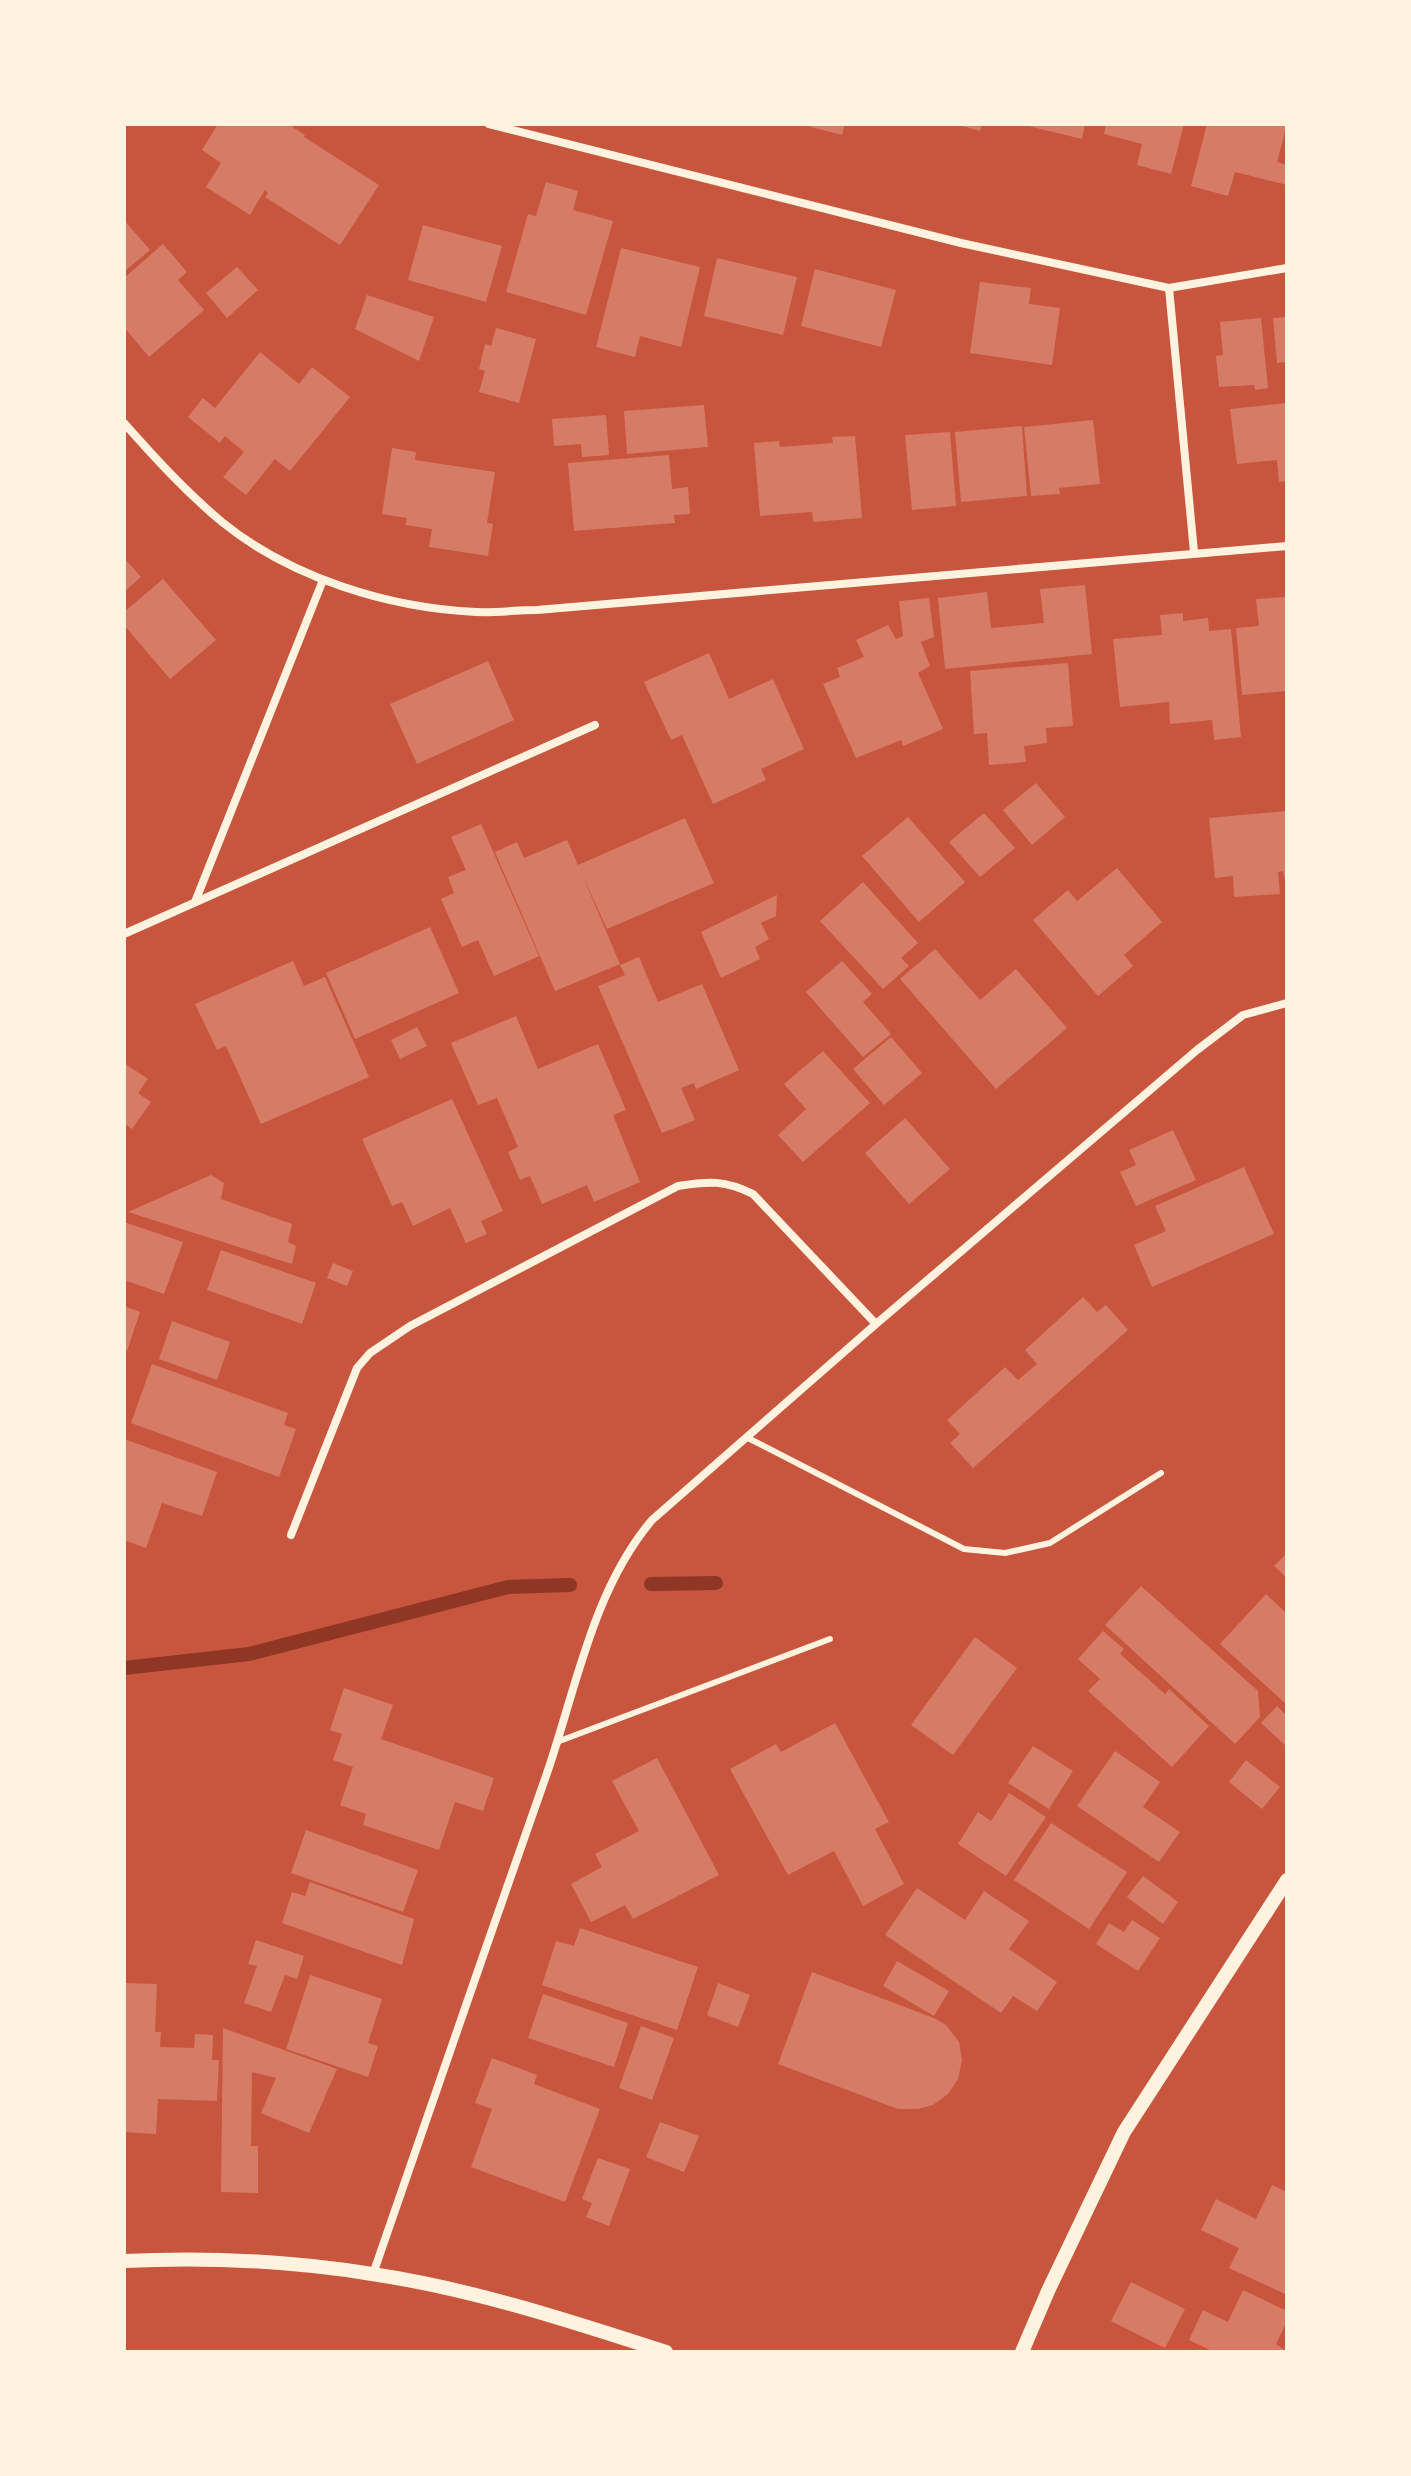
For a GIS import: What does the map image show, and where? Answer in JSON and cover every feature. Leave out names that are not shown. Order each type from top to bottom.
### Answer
[{"type":"street","points":[[489,124],[961,243],[1169,288],[1287,268]]},
{"type":"street","points":[[1169,288],[1194,552]]},
{"type":"street","points":[[124,423],[174,478],[224,524],[274,555],[323,580],[359,593],[476,612],[537,610],[1287,546]]},
{"type":"street","points":[[195,903],[323,580]]},
{"type":"street","points":[[124,934],[595,725]]},
{"type":"street","points":[[373,2274],[600,1609],[631,1544],[652,1520],[746,1437],[1209,1041],[1243,1015],[1287,1003]]},
{"type":"street","points":[[291,1535],[345,1395],[357,1368],[370,1353],[410,1326],[678,1186],[704,1182],[732,1183],[753,1194],[876,1324]]},
{"type":"street","points":[[1022,2352],[1054,2277],[1124,2132],[1287,1880]]},
{"type":"street","points":[[124,2261],[182,2258],[289,2264],[373,2274],[453,2289],[666,2352]]},
{"type":"lane","points":[[746,1437],[964,1549],[1005,1553],[1050,1543],[1161,1473]]},
{"type":"lane","points":[[557,1742],[830,1639]]},
{"type":"building","points":[[218,124],[288,124],[379,185],[340,245],[265,197],[268,193],[265,190],[250,215],[206,187],[221,163],[202,150]]},
{"type":"building","points":[[800,124],[845,124],[842,135]]},
{"type":"building","points":[[955,124],[982,124],[980,131]]},
{"type":"building","points":[[1020,124],[1085,124],[1082,139]]},
{"type":"building","points":[[1106,124],[1184,124],[1171,174],[1137,165],[1142,144],[1104,134]]},
{"type":"building","points":[[1207,124],[1287,124],[1277,162],[1287,165],[1287,185],[1235,172],[1228,196],[1191,186]]},
{"type":"building","points":[[546,182],[578,191],[573,210],[613,221],[586,315],[506,292],[528,214],[536,216]]},
{"type":"building","points":[[124,220],[150,250],[124,272]]},
{"type":"building","points":[[423,225],[502,246],[486,302],[408,280]]},
{"type":"building","points":[[163,244],[187,272],[178,280],[204,310],[149,357],[124,327],[124,278]]},
{"type":"building","points":[[621,248],[700,267],[681,347],[640,336],[635,357],[596,347]]},
{"type":"building","points":[[717,258],[797,277],[783,335],[704,316]]},
{"type":"building","points":[[237,267],[258,290],[227,318],[206,293]]},
{"type":"building","points":[[815,269],[896,290],[881,347],[801,326]]},
{"type":"building","points":[[980,282],[1031,288],[1029,304],[1060,308],[1052,365],[970,353]]},
{"type":"building","points":[[367,295],[434,317],[419,361],[355,329]]},
{"type":"building","points":[[1287,317],[1287,362],[1277,363],[1273,318]]},
{"type":"building","points":[[1261,318],[1268,388],[1255,390],[1254,385],[1219,387],[1216,356],[1223,355],[1220,322]]},
{"type":"building","points":[[496,328],[536,339],[519,403],[479,392],[485,371],[479,369],[485,344],[491,346]]},
{"type":"building","points":[[260,352],[299,384],[312,367],[350,397],[290,471],[275,459],[246,495],[223,477],[244,452],[225,436],[220,443],[188,417],[203,398],[215,408]]},
{"type":"building","points":[[1287,403],[1287,481],[1279,482],[1277,460],[1237,464],[1230,409]]},
{"type":"building","points":[[704,405],[708,447],[627,454],[624,411]]},
{"type":"building","points":[[606,415],[609,455],[582,457],[581,444],[554,446],[552,419]]},
{"type":"building","points":[[1093,420],[1100,484],[1059,488],[1060,494],[1031,496],[1024,427]]},
{"type":"building","points":[[1022,426],[1027,496],[961,502],[955,432]]},
{"type":"building","points":[[950,432],[956,506],[912,510],[905,435]]},
{"type":"building","points":[[855,436],[862,518],[813,522],[812,512],[760,516],[754,443],[779,441],[780,447],[833,443],[832,437]]},
{"type":"building","points":[[392,448],[416,452],[415,460],[495,472],[487,523],[493,524],[488,556],[429,547],[432,529],[405,525],[407,518],[382,514]]},
{"type":"building","points":[[669,455],[672,489],[688,487],[690,514],[674,515],[675,523],[574,531],[568,463]]},
{"type":"building","points":[[124,558],[141,577],[124,592]]},
{"type":"building","points":[[163,579],[216,640],[170,679],[124,625],[124,612]]},
{"type":"building","points":[[1085,585],[1092,654],[945,669],[938,598],[987,592],[991,628],[1044,623],[1040,589]]},
{"type":"building","points":[[1287,597],[1287,691],[1242,695],[1236,628],[1259,626],[1256,599]]},
{"type":"building","points":[[929,598],[934,637],[921,642],[930,666],[918,673],[943,729],[903,746],[901,740],[856,758],[823,684],[840,677],[837,668],[864,657],[856,640],[888,625],[896,639],[903,636],[899,601]]},
{"type":"building","points":[[1183,613],[1183,621],[1208,618],[1209,631],[1231,629],[1241,737],[1214,740],[1212,720],[1170,724],[1169,702],[1120,707],[1113,639],[1162,635],[1160,615]]},
{"type":"building","points":[[709,653],[729,699],[773,679],[804,749],[761,769],[766,780],[713,804],[682,735],[671,740],[644,682]]},
{"type":"building","points":[[488,661],[514,720],[417,764],[390,704]]},
{"type":"building","points":[[1068,663],[1073,726],[1046,728],[1047,743],[1024,746],[1026,762],[989,765],[987,733],[974,734],[970,671]]},
{"type":"building","points":[[1036,783],[1065,817],[1032,845],[1003,810]]},
{"type":"building","points":[[1287,811],[1287,889],[1283,871],[1278,872],[1280,894],[1234,897],[1233,876],[1215,878],[1209,818]]},
{"type":"building","points":[[984,813],[1015,848],[980,877],[949,842]]},
{"type":"building","points":[[908,817],[965,882],[919,922],[862,856]]},
{"type":"building","points":[[685,818],[714,883],[607,929],[581,872],[620,964],[555,991],[495,852],[517,842],[524,858],[567,840],[578,865]]},
{"type":"building","points":[[481,824],[539,956],[494,976],[478,940],[462,947],[441,899],[454,893],[448,877],[466,870],[451,837]]},
{"type":"building","points":[[1117,868],[1162,922],[1124,955],[1133,966],[1098,996],[1033,920],[1068,890],[1077,901]]},
{"type":"building","points":[[863,882],[918,943],[901,958],[909,966],[883,989],[820,921]]},
{"type":"building","points":[[777,895],[776,916],[761,923],[769,939],[755,947],[760,959],[721,978],[701,932]]},
{"type":"building","points":[[430,927],[459,993],[355,1039],[326,973]]},
{"type":"building","points":[[935,949],[980,1000],[1016,969],[1067,1028],[996,1089],[900,979]]},
{"type":"building","points":[[639,957],[658,1002],[702,984],[739,1070],[696,1089],[694,1083],[681,1088],[695,1120],[662,1133],[598,986],[625,975],[620,965]]},
{"type":"building","points":[[293,961],[304,986],[325,977],[369,1077],[261,1124],[226,1046],[217,1050],[195,1004]]},
{"type":"building","points":[[842,961],[872,994],[863,1002],[891,1034],[863,1057],[806,992]]},
{"type":"building","points":[[516,1016],[538,1069],[598,1044],[626,1110],[613,1115],[640,1182],[594,1202],[587,1185],[542,1204],[530,1176],[520,1180],[508,1152],[518,1147],[497,1098],[478,1105],[451,1043]]},
{"type":"building","points":[[417,1027],[427,1046],[400,1059],[391,1040]]},
{"type":"building","points":[[891,1037],[922,1073],[884,1105],[853,1069]]},
{"type":"building","points":[[823,1051],[870,1103],[803,1162],[778,1135],[806,1109],[784,1084]]},
{"type":"building","points":[[124,1063],[148,1079],[138,1093],[151,1102],[132,1129],[124,1123]]},
{"type":"building","points":[[452,1099],[503,1211],[481,1221],[487,1234],[466,1243],[450,1208],[413,1226],[402,1202],[392,1206],[362,1139]]},
{"type":"building","points":[[905,1118],[950,1169],[909,1204],[865,1153]]},
{"type":"building","points":[[1173,1130],[1196,1180],[1136,1206],[1120,1172],[1136,1165],[1129,1150]]},
{"type":"building","points":[[1244,1167],[1274,1234],[1152,1287],[1134,1245],[1166,1231],[1155,1206]]},
{"type":"building","points":[[211,1175],[224,1183],[221,1199],[292,1224],[288,1242],[296,1246],[292,1264],[128,1212]]},
{"type":"building","points":[[124,1222],[183,1242],[164,1294],[124,1280]]},
{"type":"building","points":[[221,1250],[316,1283],[302,1324],[207,1290]]},
{"type":"building","points":[[333,1263],[353,1271],[347,1286],[327,1278]]},
{"type":"building","points":[[1083,1297],[1097,1312],[1106,1305],[1128,1330],[973,1468],[950,1443],[960,1434],[947,1420],[1005,1367],[1018,1380],[1037,1364],[1025,1350]]},
{"type":"building","points":[[124,1306],[140,1312],[127,1351],[124,1350]]},
{"type":"building","points":[[172,1321],[230,1342],[217,1380],[159,1359]]},
{"type":"building","points":[[152,1364],[288,1413],[284,1425],[296,1429],[279,1477],[131,1423]]},
{"type":"building","points":[[124,1439],[217,1472],[202,1516],[162,1503],[146,1548],[124,1540]]},
{"type":"building","points":[[1287,1553],[1287,1578],[1274,1566]]},
{"type":"building","points":[[1141,1586],[1258,1691],[1260,1717],[1235,1744],[1105,1625]]},
{"type":"building","points":[[1266,1594],[1287,1614],[1287,1705],[1220,1644]]},
{"type":"building","points":[[1103,1631],[1124,1649],[1120,1654],[1165,1694],[1169,1689],[1209,1726],[1172,1767],[1088,1691],[1100,1679],[1078,1659]]},
{"type":"building","points":[[975,1637],[1017,1668],[953,1755],[911,1725]]},
{"type":"building","points":[[344,1688],[393,1705],[381,1739],[494,1778],[483,1811],[455,1802],[439,1850],[363,1825],[366,1814],[340,1805],[353,1767],[333,1760],[342,1734],[330,1730]]},
{"type":"building","points":[[1277,1706],[1287,1716],[1287,1747],[1261,1723]]},
{"type":"building","points":[[835,1723],[889,1822],[875,1829],[904,1884],[863,1906],[834,1851],[788,1875],[730,1769],[776,1744],[781,1752]]},
{"type":"building","points":[[1033,1746],[1073,1771],[1049,1809],[1008,1783]]},
{"type":"building","points":[[1115,1751],[1160,1782],[1143,1807],[1180,1832],[1159,1862],[1077,1806]]},
{"type":"building","points":[[657,1758],[719,1875],[633,1919],[625,1905],[591,1922],[571,1884],[602,1867],[595,1854],[639,1831],[612,1781]]},
{"type":"building","points":[[1246,1760],[1280,1787],[1262,1809],[1229,1782]]},
{"type":"building","points":[[1009,1793],[1046,1817],[1006,1876],[958,1844],[978,1812],[991,1821]]},
{"type":"building","points":[[1051,1823],[1127,1872],[1089,1929],[1014,1880]]},
{"type":"building","points":[[306,1830],[418,1870],[403,1912],[291,1873]]},
{"type":"building","points":[[1143,1876],[1178,1902],[1163,1924],[1127,1897]]},
{"type":"building","points":[[310,1882],[414,1919],[402,1965],[282,1923],[292,1892],[305,1896]]},
{"type":"building","points":[[917,1888],[965,1920],[984,1891],[1029,1921],[1009,1949],[1057,1982],[1037,2011],[1013,1996],[1001,2013],[885,1935]]},
{"type":"building","points":[[1132,1920],[1160,1938],[1138,1971],[1096,1944],[1109,1923],[1124,1932]]},
{"type":"building","points":[[580,1928],[698,1967],[677,2030],[542,1985],[556,1941],[574,1946]]},
{"type":"building","points":[[256,1940],[304,1956],[297,1979],[285,1975],[271,2012],[244,2003],[257,1966],[248,1964]]},
{"type":"building","points":[[897,1961],[949,1991],[934,2016],[883,1986]]},
{"type":"building","points":[[812,1972],[946,2025],[959,2042],[962,2060],[958,2079],[948,2094],[933,2105],[898,2109],[778,2064]]},
{"type":"building","points":[[310,1975],[382,1999],[368,2043],[378,2046],[368,2077],[286,2049]]},
{"type":"building","points":[[124,1983],[157,1984],[155,2032],[161,2032],[160,2047],[194,2048],[195,2034],[213,2035],[212,2060],[219,2060],[217,2101],[158,2099],[156,2134],[124,2132]]},
{"type":"building","points":[[718,1983],[750,1995],[738,2027],[707,2015]]},
{"type":"building","points":[[543,1994],[628,2023],[614,2067],[528,2038]]},
{"type":"building","points":[[641,2026],[674,2038],[652,2100],[619,2088]]},
{"type":"building","points":[[223,2028],[337,2069],[309,2133],[261,2113],[276,2078],[252,2072],[251,2146],[258,2146],[258,2193],[221,2192]]},
{"type":"building","points":[[492,2058],[537,2075],[534,2084],[600,2109],[565,2202],[471,2167],[492,2109],[475,2103]]},
{"type":"building","points":[[660,2122],[699,2136],[684,2172],[646,2157]]},
{"type":"building","points":[[598,2158],[630,2169],[609,2226],[586,2217],[592,2203],[582,2199]]},
{"type":"building","points":[[1272,2185],[1287,2192],[1287,2295],[1229,2268],[1239,2248],[1201,2230],[1216,2199],[1256,2219]]},
{"type":"building","points":[[1131,2282],[1185,2309],[1165,2348],[1111,2321]]},
{"type":"building","points":[[1243,2290],[1287,2311],[1287,2321],[1276,2344],[1287,2352],[1214,2352],[1189,2340],[1203,2310],[1228,2322]]},
{"type":"waterway","points":[[651,1584],[716,1583]]},
{"type":"waterway","points":[[124,1668],[249,1654],[508,1587],[570,1585]]}]
